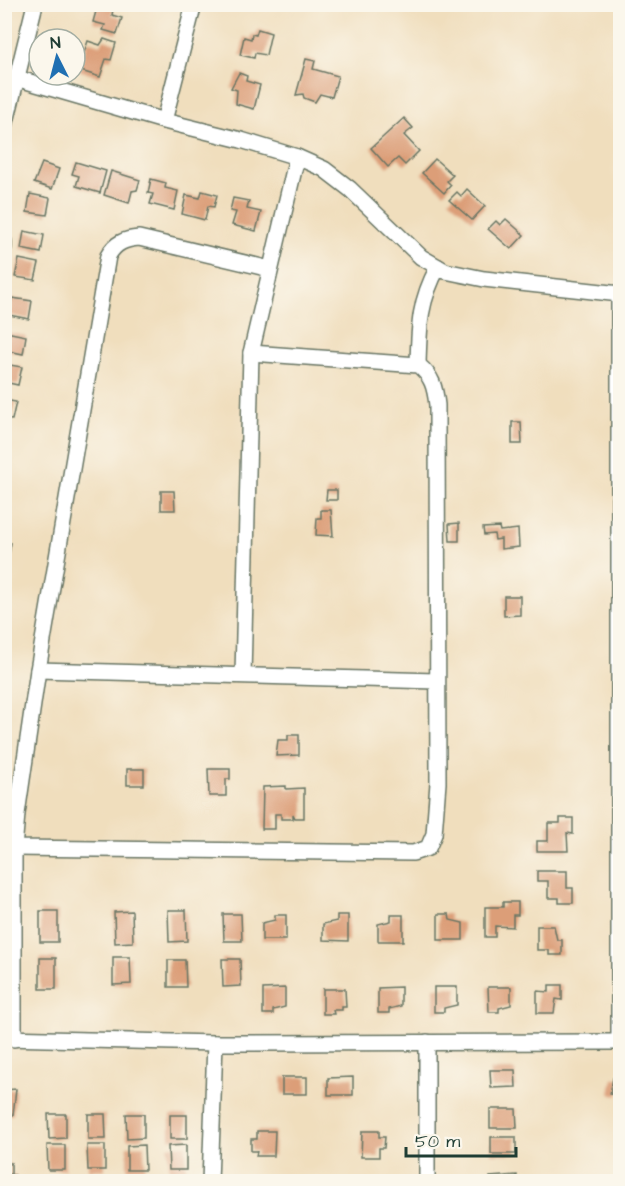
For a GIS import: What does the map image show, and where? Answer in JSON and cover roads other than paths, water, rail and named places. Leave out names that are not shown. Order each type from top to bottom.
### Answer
[{"type":"street","points":[[4,130],[8,103],[35,4]]},
{"type":"street","points":[[164,121],[194,4]]},
{"type":"street","points":[[16,78],[164,121],[242,140],[324,169],[350,189],[421,257],[445,271],[484,279],[620,294],[620,1042],[215,1043],[9,1038],[14,848],[38,670],[108,256],[126,239],[139,238],[270,269]]},
{"type":"street","points":[[243,675],[251,353],[297,158]]},
{"type":"street","points":[[4,242],[4,248]]},
{"type":"street","points":[[418,365],[419,315],[425,291],[438,267]]},
{"type":"street","points":[[14,848],[413,853],[428,848],[434,834],[437,809],[437,405],[435,387],[428,373],[418,365],[251,353]]},
{"type":"street","points":[[38,670],[436,681]]},
{"type":"street","points":[[4,833],[14,848]]},
{"type":"street","points":[[427,1042],[427,1182]]},
{"type":"street","points":[[210,1182],[215,1043]]}]
